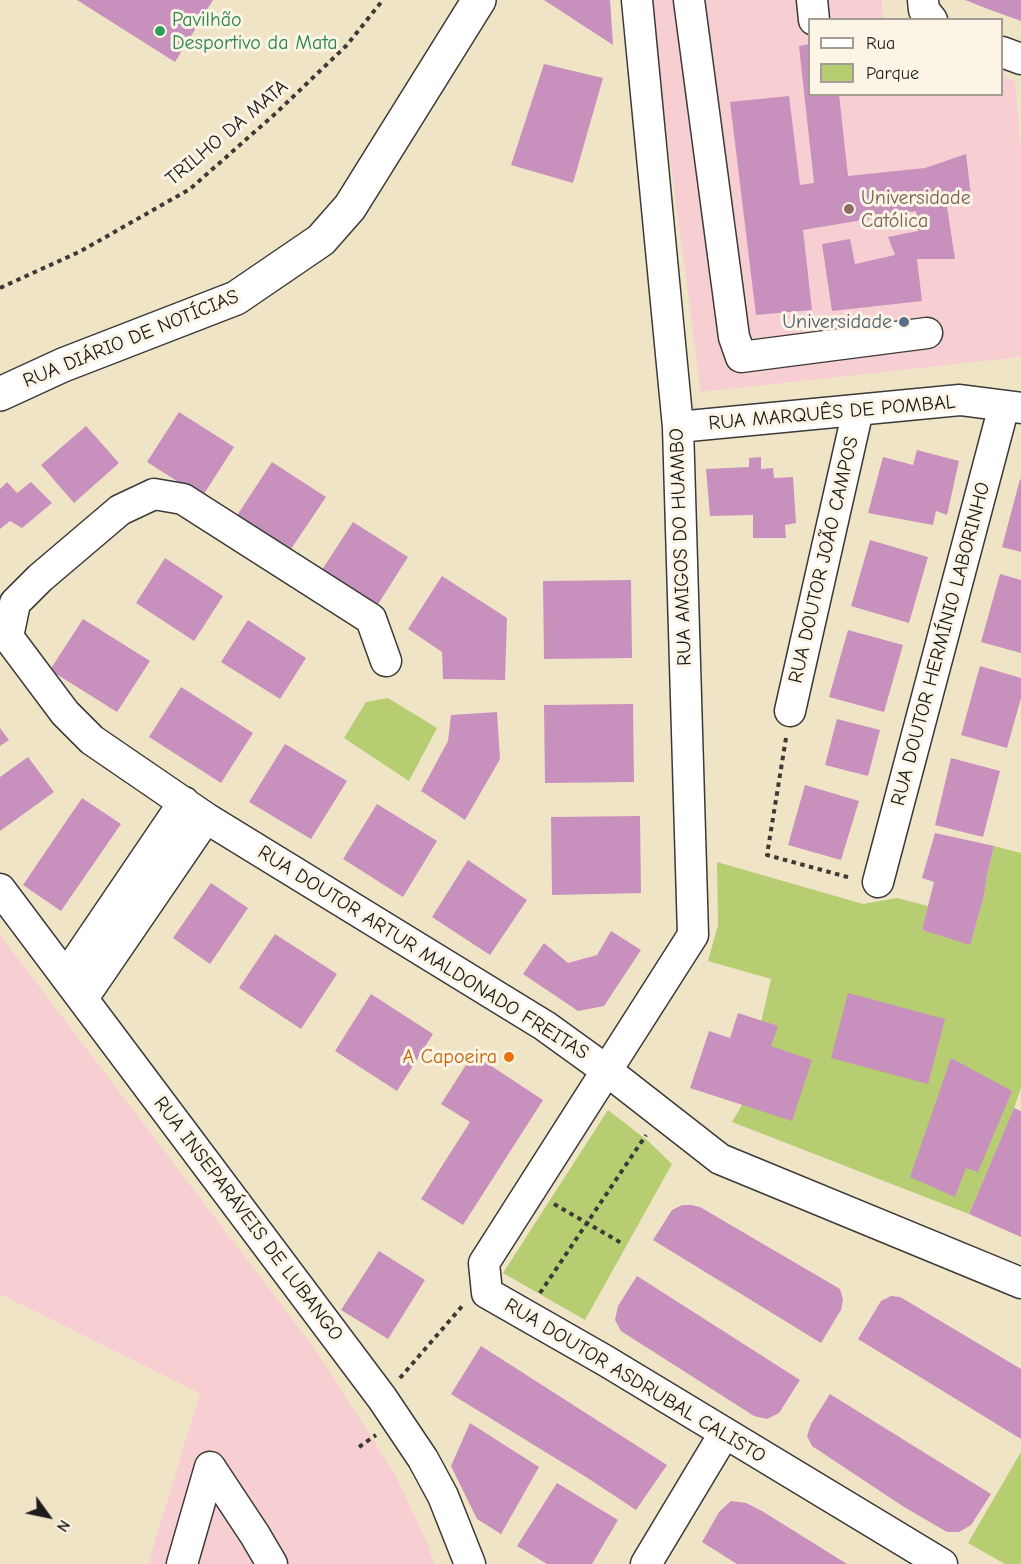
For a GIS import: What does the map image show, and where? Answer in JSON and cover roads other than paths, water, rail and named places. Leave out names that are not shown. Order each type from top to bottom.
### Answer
[{"type":"main road","name":"RUA DIÁRIO DE NOTÍCIAS","points":[[0,394],[63,364],[236,298],[321,240],[350,207],[479,0]]},
{"type":"street","name":"RUA AMIGOS DO HUAMBO","points":[[606,1070],[693,934],[678,427],[637,0]]},
{"type":"street","points":[[689,0],[734,337],[741,357],[927,333]]},
{"type":"street","points":[[812,0],[814,18]]},
{"type":"street","points":[[923,0],[924,10],[930,18]]},
{"type":"street","points":[[1003,52],[1021,59]]},
{"type":"street","name":"RUA MARQUÊS DE POMBAL","points":[[678,427],[960,400],[1013,407]]},
{"type":"street","name":"RUA DOUTOR HERMÍNIO LABORINHO","points":[[878,882],[1013,407]]},
{"type":"street","name":"RUA DOUTOR JOÃO CAMPOS","points":[[790,711],[858,410]]},
{"type":"street","name":"RUA DOUTOR ARTUR MALDONADO FREITAS","points":[[386,661],[371,619],[183,499],[154,494],[120,510],[40,578],[15,603],[8,637],[66,713],[92,740],[195,810],[545,1026],[606,1070],[720,1159],[1021,1283]]},
{"type":"street","points":[[74,987],[195,810]]},
{"type":"street","name":"RUA INSEPARÁVEIS DE LUBANGO","points":[[0,889],[387,1406],[423,1459],[443,1497],[470,1564]]},
{"type":"street","name":"RUA DOUTOR ASDRUBAL CALISTO","points":[[606,1070],[484,1263],[487,1293],[606,1361],[942,1564]]},
{"type":"street","points":[[646,1564],[724,1434]]},
{"type":"street","points":[[182,1564],[210,1467],[272,1564]]},
{"type":"street","points":[[247,1564],[255,1535]]},
{"type":"place","name":"Pavilhão Desportivo da Mata","points":[[160,31]]},
{"type":"place","name":"Universidade Católica","points":[[849,209]]},
{"type":"place","name":"Universidade","points":[[904,322]]},
{"type":"place","name":"A Capoeira","points":[[509,1057]]}]
